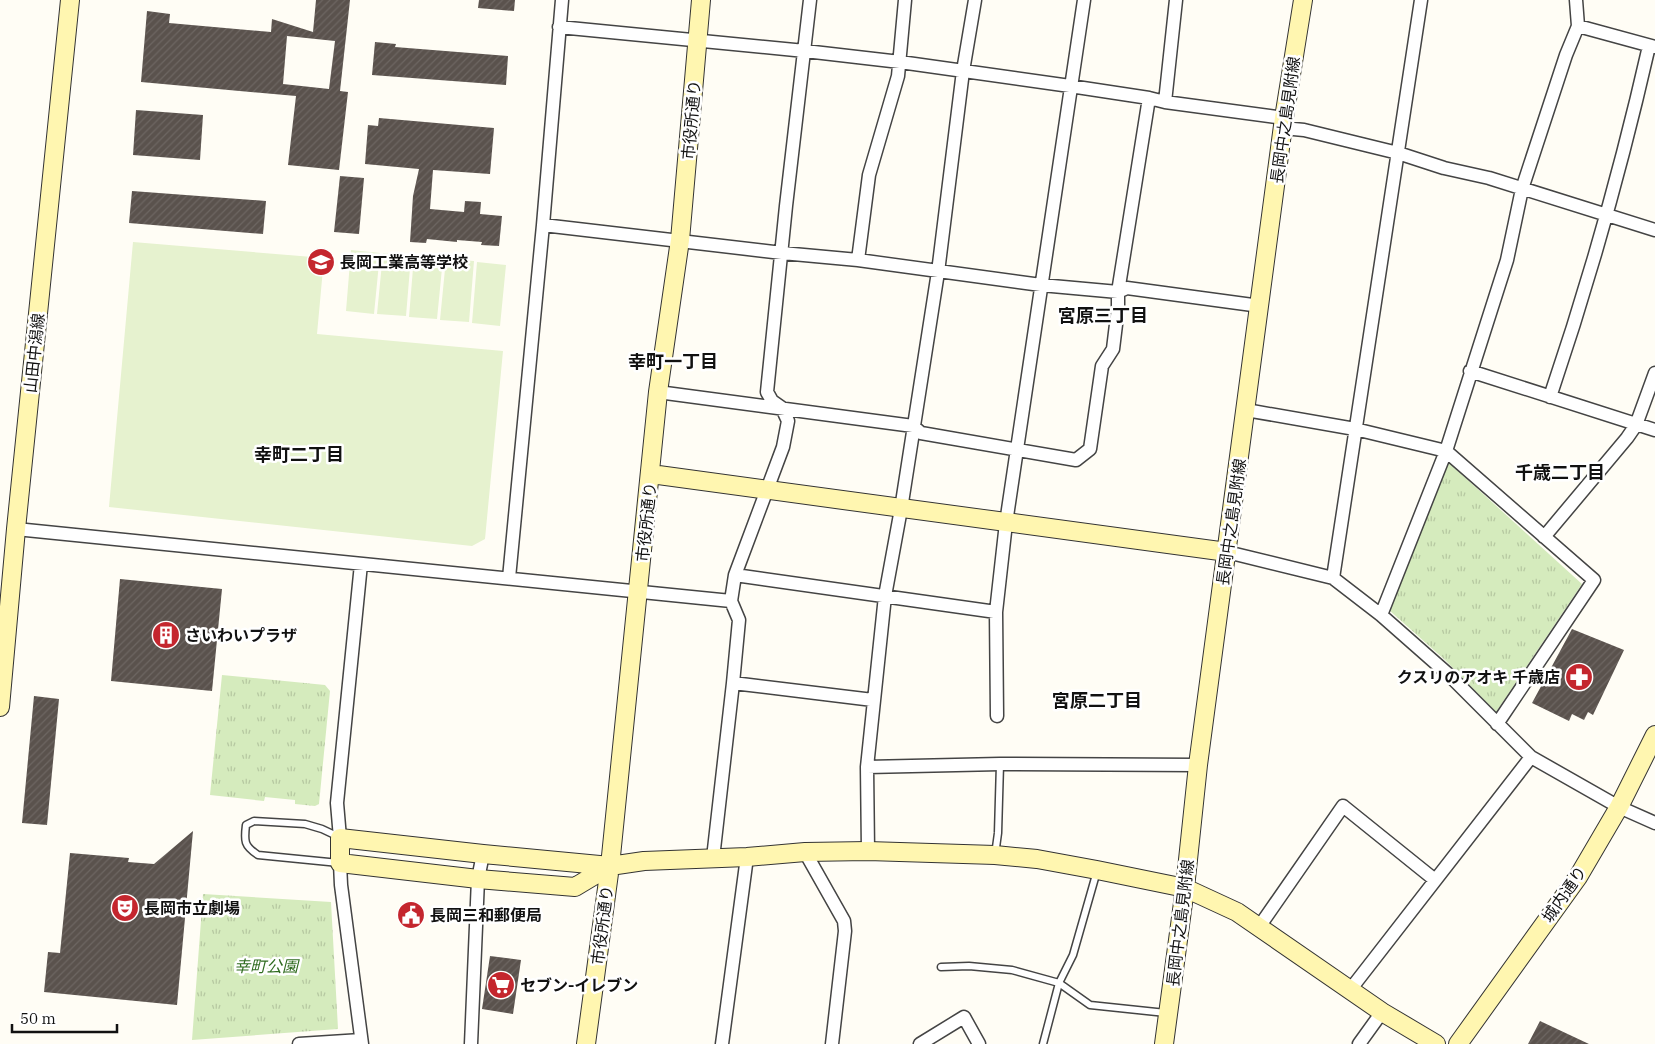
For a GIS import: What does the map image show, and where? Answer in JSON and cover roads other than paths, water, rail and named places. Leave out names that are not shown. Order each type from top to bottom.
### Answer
[{"type":"street","name":"山田中潟線","points":[[0,707],[16,529],[70,0]]},
{"type":"street","points":[[509,578],[543,225],[562,0]]},
{"type":"street","name":"市役所通り","points":[[586,1044],[610,866],[658,392],[680,240],[702,0]]},
{"type":"street","points":[[713,858],[739,620],[731,601],[736,575],[783,447],[788,421],[782,408],[772,401],[767,392],[810,0]]},
{"type":"street","points":[[858,260],[869,175],[898,76],[905,0]]},
{"type":"street","points":[[868,851],[866,767],[885,596],[901,509],[938,272],[963,71],[975,0]]},
{"type":"street","points":[[997,716],[996,612],[1006,523],[1084,0]]},
{"type":"street","points":[[1165,102],[1176,0]]},
{"type":"street","name":"長岡中之島見附線","points":[[1164,1044],[1185,888],[1198,765],[1284,123],[1303,0]]},
{"type":"street","points":[[1334,578],[1421,0]]},
{"type":"street","points":[[1381,615],[1446,451],[1506,260],[1522,189],[1566,55],[1578,26],[1576,0]]},
{"type":"street","points":[[1550,397],[1591,271],[1652,47],[1578,26]]},
{"type":"street","points":[[559,27],[900,62],[1149,98],[1284,123],[1304,130],[1398,153],[1444,168],[1489,178],[1655,230]]},
{"type":"street","points":[[658,392],[913,426],[921,433],[1076,460],[1090,449],[1102,366],[1113,349],[1118,292],[1149,98]]},
{"type":"street","points":[[543,225],[858,260],[1041,285],[1118,292],[1127,288],[1260,306]]},
{"type":"street","points":[[1470,371],[1655,430]]},
{"type":"street","points":[[1544,537],[1627,438],[1636,424],[1655,373]]},
{"type":"street","points":[[1246,410],[1355,429],[1446,451],[1594,580],[1498,724]]},
{"type":"street","points":[[651,474],[1227,552],[1334,578],[1381,615],[1448,674],[1531,757],[1619,807],[1655,823]]},
{"type":"street","points":[[16,529],[731,601]]},
{"type":"street","points":[[299,1044],[362,1042],[341,885],[337,803],[361,564]]},
{"type":"street","points":[[736,575],[996,612]]},
{"type":"street","points":[[733,683],[873,700]]},
{"type":"street","name":"城内通り","points":[[1458,1044],[1578,877],[1619,807],[1655,735]]},
{"type":"street","points":[[1350,990],[1531,757]]},
{"type":"street","points":[[866,767],[1000,764],[1198,765]]},
{"type":"street","points":[[1260,927],[1343,806],[1435,880]]},
{"type":"street","points":[[340,838],[610,866],[644,861],[805,852],[868,851],[995,855],[1037,859],[1097,870],[1185,888],[1237,912],[1382,1012],[1436,1044]]},
{"type":"street","points":[[805,852],[844,921],[845,931],[832,1044]]},
{"type":"street","points":[[471,1044],[478,879],[483,854]]},
{"type":"street","points":[[722,1044],[747,856]]},
{"type":"street","points":[[340,863],[478,879],[575,887],[610,866]]},
{"type":"street","points":[[1359,1044],[1382,1012]]},
{"type":"street","points":[[920,1044],[964,1017],[979,1044]]},
{"type":"lane","points":[[995,855],[998,834],[1000,764]]},
{"type":"lane","points":[[340,838],[306,824],[254,821],[246,825],[244,839],[250,849],[258,855],[340,863]]},
{"type":"lane","points":[[1043,1044],[1059,983],[1073,955],[1097,870]]},
{"type":"lane","points":[[941,967],[969,966],[1012,970],[1059,983],[1090,1005],[1168,1014]]},
{"type":"place","name":"長岡工業高等学校","points":[[321,262]]},
{"type":"place","name":"さいわいプラザ","points":[[166,635]]},
{"type":"place","name":"クスリのアオキ 千歳店","points":[[1579,677]]},
{"type":"place","name":"長岡市立劇場","points":[[125,908]]},
{"type":"place","name":"長岡三和郵便局","points":[[411,915]]},
{"type":"place","name":"セブン-イレブン","points":[[501,985]]},
{"type":"district","name":"宮原三丁目","points":[[1103,315]]},
{"type":"district","name":"幸町一丁目","points":[[673,361]]},
{"type":"district","name":"幸町二丁目","points":[[299,454]]},
{"type":"district","name":"千歳二丁目","points":[[1560,472]]},
{"type":"district","name":"宮原二丁目","points":[[1097,700]]},
{"type":"park label","name":"幸町公園","points":[[266,966]]}]
